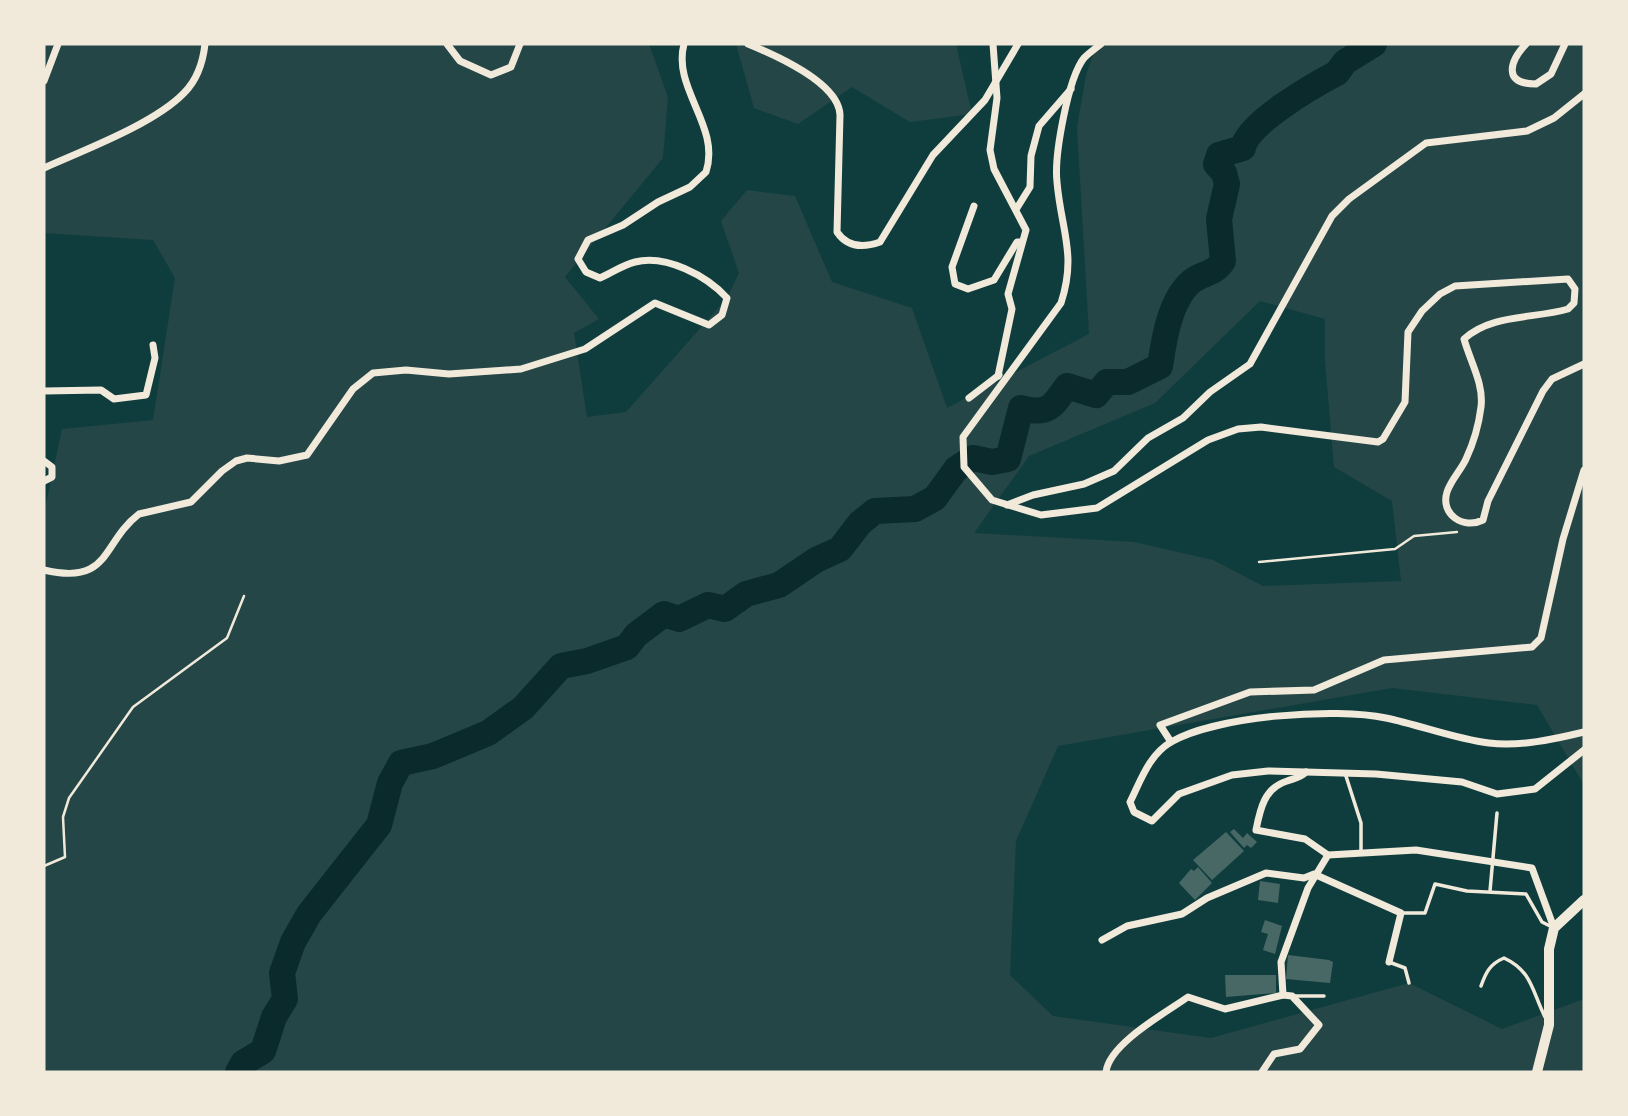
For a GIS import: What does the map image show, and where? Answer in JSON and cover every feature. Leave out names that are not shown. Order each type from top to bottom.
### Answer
[{"type":"main road","points":[[1536,1072],[1549,1025],[1549,949],[1554,928],[1584,900]]},
{"type":"street","points":[[44,82],[58,44]]},
{"type":"street","points":[[44,168],[150,118],[173,103],[195,79],[205,44]]},
{"type":"street","points":[[447,44],[460,61],[478,72],[491,75],[511,67],[520,44]]},
{"type":"street","points":[[44,570],[68,574],[92,568],[108,554],[139,514],[191,502],[236,461],[247,458],[279,461],[307,455],[353,389],[373,373],[406,370],[449,374],[521,369],[585,349],[655,303],[709,325],[716,321],[727,298],[715,285],[682,268],[649,260],[632,262],[600,278],[586,272],[578,260],[588,240],[623,225],[658,202],[690,187],[706,172],[710,143],[683,68],[684,44]]},
{"type":"street","points":[[748,44],[782,58],[836,99],[840,115],[837,232],[842,239],[860,246],[880,242],[933,155],[985,100],[1018,44]]},
{"type":"street","points":[[993,44],[997,98],[990,150],[994,169],[1017,208],[1026,230],[1008,294],[1012,309],[998,376]]},
{"type":"street","points":[[1101,44],[1083,59],[1072,88],[1061,138],[1056,180],[1069,277],[1061,303],[1016,362],[989,404],[968,425],[962,449],[964,467],[992,500],[1041,515],[1097,508],[1209,440],[1238,429],[1261,427],[1378,442],[1383,439],[1405,401],[1408,332],[1422,311],[1440,294],[1455,286],[1568,279],[1575,296],[1574,303],[1567,309],[1489,323],[1475,329],[1464,340],[1480,385],[1481,406],[1466,458],[1447,493],[1448,506],[1457,521],[1464,524],[1478,523],[1483,520],[1488,501],[1543,391],[1552,379],[1584,364]]},
{"type":"street","points":[[1526,44],[1514,57],[1511,68],[1520,81],[1536,85],[1550,74],[1565,44]]},
{"type":"street","points":[[1017,208],[1030,187],[1031,156],[1039,126],[1072,88]]},
{"type":"street","points":[[1007,505],[1032,495],[1084,484],[1114,471],[1148,438],[1183,418],[1210,392],[1250,364],[1332,216],[1349,199],[1426,144],[1527,131],[1554,118],[1584,94]]},
{"type":"street","points":[[974,206],[952,267],[955,284],[968,289],[994,280],[1017,242],[1022,242]]},
{"type":"street","points":[[44,391],[101,390],[114,399],[146,395],[155,358],[153,345]]},
{"type":"street","points":[[969,398],[1016,362]]},
{"type":"street","points":[[44,461],[52,467],[52,477],[44,481]]},
{"type":"street","points":[[1171,741],[1160,725],[1250,692],[1314,690],[1384,660],[1532,647],[1541,638],[1563,539],[1584,470]]},
{"type":"street","points":[[1584,732],[1518,743],[1489,743],[1384,717],[1352,714],[1236,720],[1171,741],[1150,761],[1130,802],[1134,812],[1152,821],[1179,794],[1232,775],[1268,771],[1345,773],[1462,782],[1497,794],[1535,789],[1584,750]]},
{"type":"street","points":[[1306,772],[1300,778],[1284,782],[1261,802],[1256,830],[1305,839],[1328,855],[1416,850],[1532,869],[1554,928]]},
{"type":"street","points":[[1283,995],[1280,962],[1314,874],[1328,855]]},
{"type":"street","points":[[1102,940],[1127,926],[1182,914],[1207,898],[1266,873],[1304,878],[1314,874],[1401,913],[1389,962]]},
{"type":"street","points":[[1106,1072],[1107,1063],[1116,1049],[1188,997],[1225,1009],[1283,995],[1292,996],[1319,1025],[1300,1049],[1274,1054],[1262,1072]]},
{"type":"lane","points":[[1345,773],[1361,823],[1361,855]]},
{"type":"lane","points":[[1490,892],[1497,813]]},
{"type":"lane","points":[[1401,913],[1425,913],[1435,884],[1467,891],[1526,894],[1542,922],[1554,928]]},
{"type":"lane","points":[[1481,986],[1486,970],[1495,961],[1504,958],[1520,965],[1534,988],[1549,1025]]},
{"type":"lane","points":[[1389,962],[1405,968],[1409,983]]},
{"type":"lane","points":[[1292,996],[1324,996]]},
{"type":"path","points":[[1259,562],[1395,549],[1414,536],[1466,531],[1478,523]]},
{"type":"path","points":[[44,866],[65,857],[63,817],[69,798],[133,707],[227,639],[244,596]]},
{"type":"shaded area","points":[[44,44],[649,44],[668,97],[663,158],[565,277],[599,319],[574,333],[587,417],[626,412],[727,298],[739,273],[721,221],[747,190],[795,196],[832,282],[912,308],[947,408],[1089,334],[1077,127],[1086,75],[1097,44],[1584,44],[1584,785],[1537,705],[1392,688],[1058,746],[1016,841],[1010,975],[1053,1016],[1211,1038],[1409,983],[1502,1029],[1584,999],[1584,1072],[44,1072],[44,513],[62,429],[153,420],[175,278],[153,240],[44,233]],"holes":[[[1260,301],[1325,319],[1325,361],[1334,467],[1392,501],[1401,581],[1263,586],[1213,560],[1134,542],[974,533],[1029,456],[1155,403]]]},
{"type":"shaded area","points":[[736,44],[956,44],[972,114],[910,122],[852,87],[798,124],[754,108]]},
{"type":"building","points":[[1234,829],[1243,838],[1247,833],[1257,842],[1251,848],[1247,845],[1244,848],[1230,832]]},
{"type":"building","points":[[1226,832],[1244,851],[1212,880],[1193,860]]},
{"type":"building","points":[[1198,867],[1212,883],[1195,900],[1179,883],[1191,869],[1194,871]]},
{"type":"building","points":[[1260,881],[1280,884],[1278,903],[1258,900]]},
{"type":"building","points":[[1265,920],[1282,926],[1275,954],[1263,950],[1268,934],[1261,932]]},
{"type":"building","points":[[1288,955],[1333,962],[1330,983],[1286,979]]},
{"type":"building","points":[[1225,975],[1276,975],[1276,993],[1226,997]]},
{"type":"waterway","points":[[238,1072],[243,1063],[263,1051],[274,1017],[285,999],[282,973],[293,942],[309,914],[379,825],[390,783],[401,763],[433,756],[488,733],[523,708],[561,666],[587,661],[627,647],[636,635],[664,614],[679,619],[708,605],[725,609],[746,594],[779,585],[816,560],[840,549],[860,523],[875,511],[915,509],[935,498],[956,469],[973,458],[992,462],[1008,459],[1021,408],[1037,411],[1048,408],[1067,386],[1096,395],[1107,382],[1128,382],[1160,366],[1169,321],[1178,299],[1191,282],[1216,269],[1223,261],[1219,219],[1227,184],[1224,173],[1216,164],[1219,155],[1243,148],[1247,138],[1268,117],[1337,73],[1345,62],[1374,44]]}]
